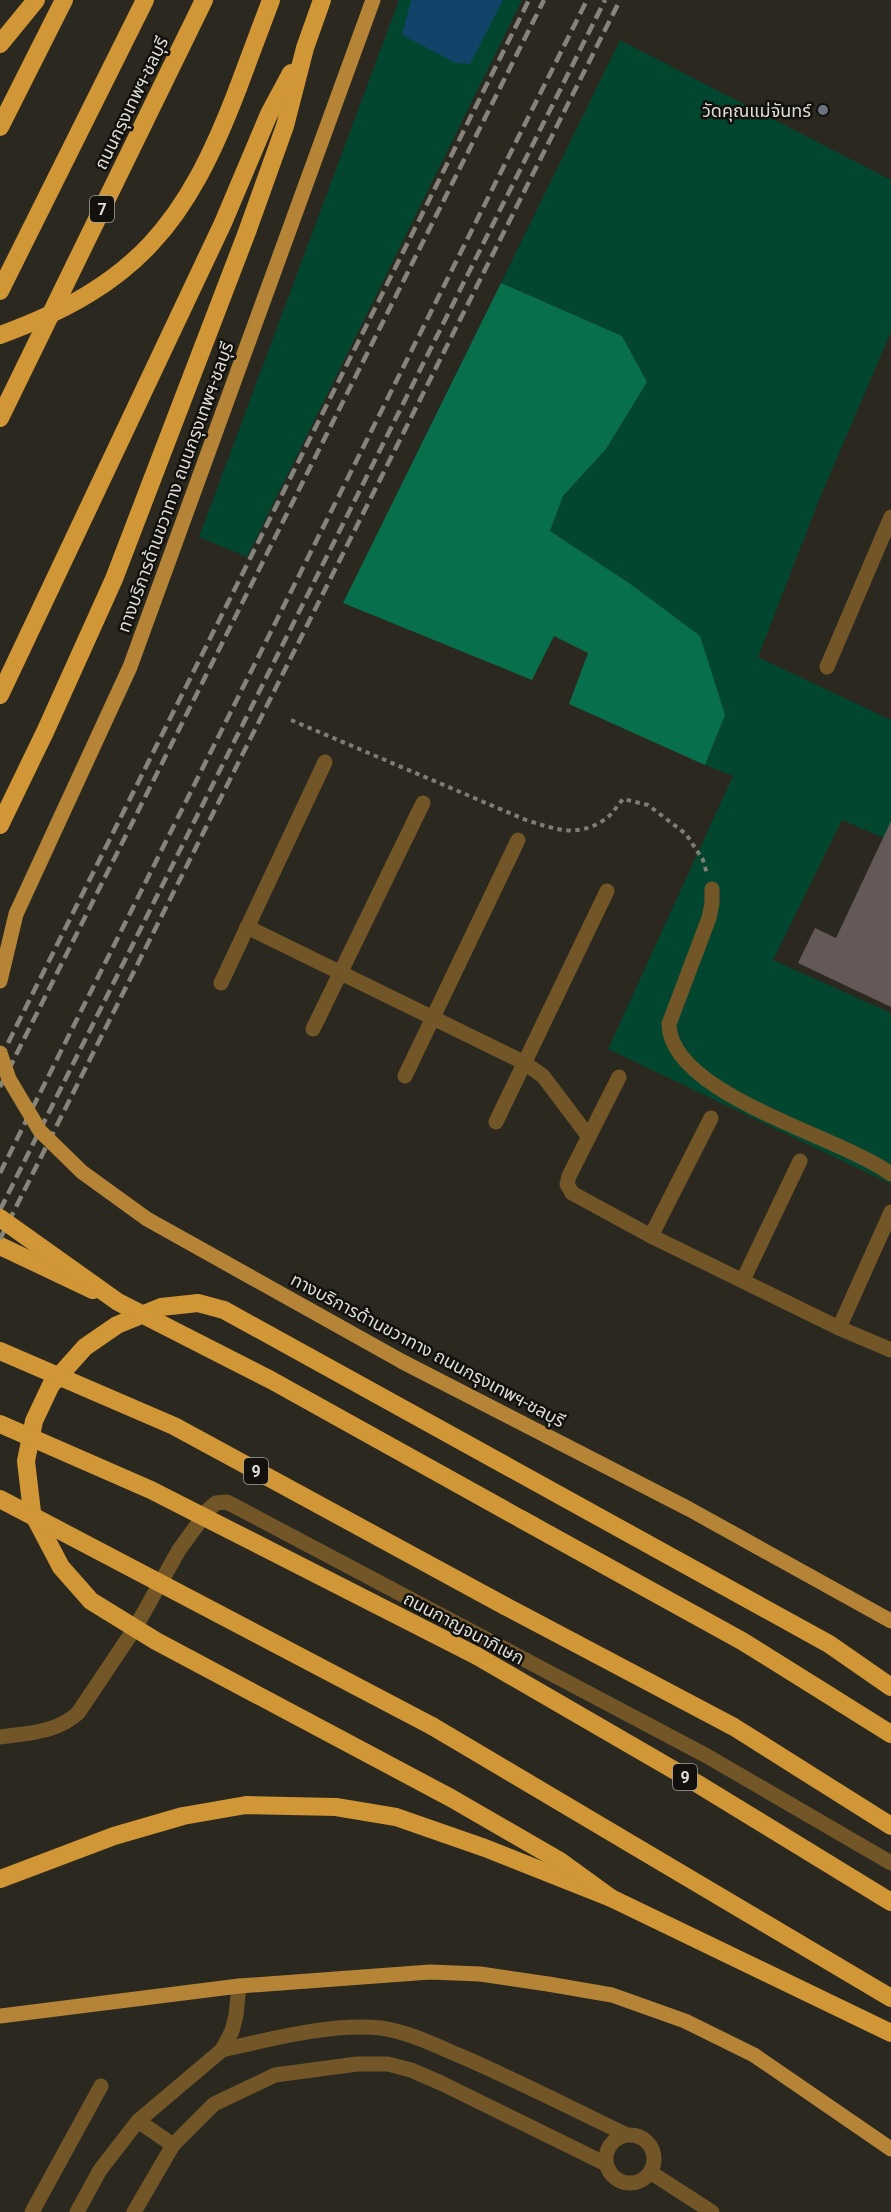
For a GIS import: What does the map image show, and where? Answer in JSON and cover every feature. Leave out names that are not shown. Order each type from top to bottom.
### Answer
[{"type":"highway","points":[[0,44],[36,0]]},
{"type":"highway","points":[[0,127],[64,0]]},
{"type":"highway","name":"ถนนกรุงเทพฯ-ชลบุรี","points":[[0,291],[145,0]]},
{"type":"highway","name":"ถนนกรุงเทพฯ-ชลบุรี","points":[[0,418],[204,0]]},
{"type":"highway","points":[[0,334],[37,321],[107,283],[133,263],[177,213],[196,184],[213,151],[271,0]]},
{"type":"highway","points":[[0,825],[114,579],[247,232],[285,126],[305,48],[322,0]]},
{"type":"highway","points":[[0,694],[223,223],[269,114],[305,48]]},
{"type":"highway","points":[[0,1218],[118,1302]]},
{"type":"highway","points":[[0,1246],[118,1302],[271,1380],[742,1641],[891,1734]]},
{"type":"highway","points":[[611,1898],[560,1861],[452,1798],[156,1641],[92,1601],[61,1567],[32,1512],[26,1461],[34,1421],[51,1385],[84,1347],[117,1325],[161,1307],[198,1303],[224,1310],[819,1638],[891,1688]]},
{"type":"highway","name":"9","points":[[0,1351],[174,1426],[505,1606],[734,1727],[891,1826]]},
{"type":"highway","name":"ถนนกาญจนาภิเษก","points":[[0,1424],[151,1490],[477,1656],[698,1784],[891,1902]]},
{"type":"highway","points":[[0,1500],[432,1726],[888,1995]]},
{"type":"highway","points":[[0,1880],[114,1836],[183,1816],[246,1805],[336,1807],[396,1817],[485,1848],[611,1898],[891,2033]]},
{"type":"main road","name":"ทางบริการด้านขวาทาง ถนนกรุงเทพฯ-ชลบุรี","points":[[0,981],[16,914],[130,667],[373,0]]},
{"type":"main road","name":"ทางบริการด้านขวาทาง ถนนกรุงเทพฯ-ชลบุรี","points":[[0,1053],[9,1079],[40,1131],[81,1172],[147,1219],[403,1362],[689,1509],[891,1621]]},
{"type":"main road","points":[[0,2016],[239,1986],[430,1972],[480,1974],[612,1995],[685,2021],[753,2055],[891,2149]]},
{"type":"street","points":[[827,667],[891,517]]},
{"type":"street","points":[[221,983],[326,762]]},
{"type":"street","points":[[313,1029],[423,803]]},
{"type":"street","points":[[405,1076],[518,840]]},
{"type":"street","points":[[711,889],[712,903],[709,918],[669,1024],[669,1036],[675,1049],[695,1072],[734,1097],[849,1151],[891,1174]]},
{"type":"street","points":[[496,1122],[607,891]]},
{"type":"street","points":[[247,927],[523,1062],[543,1076],[589,1137]]},
{"type":"street","points":[[619,1077],[569,1176],[567,1184],[569,1190],[651,1236],[839,1328],[891,1350]]},
{"type":"street","points":[[651,1236],[711,1118]]},
{"type":"street","points":[[743,1280],[800,1161]]},
{"type":"street","points":[[839,1328],[891,1212]]},
{"type":"street","points":[[0,1737],[43,1731],[66,1723],[78,1713],[135,1628],[179,1550],[208,1510],[216,1503],[227,1502],[707,1756],[891,1863]]},
{"type":"street","points":[[77,2212],[100,2170],[138,2121],[222,2050],[232,2031],[239,1986]]},
{"type":"street","points":[[222,2050],[291,2035],[381,2028],[411,2036],[516,2080],[625,2134]]},
{"type":"street","points":[[134,2212],[173,2145],[214,2104],[275,2075],[357,2064],[388,2064],[411,2070],[606,2164]]},
{"type":"street","points":[[32,2212],[101,2086]]},
{"type":"street","points":[[138,2121],[173,2145]]},
{"type":"street","points":[[625,2134],[634,2134],[643,2138],[654,2153],[654,2163],[650,2172],[644,2179],[635,2183],[616,2180],[609,2173],[606,2164],[609,2145],[616,2138],[625,2134]]},
{"type":"street","points":[[650,2172],[704,2210]]},
{"type":"path","points":[[291,720],[526,820],[559,831],[578,831],[605,820],[623,799],[648,805],[687,834],[703,860],[711,889]]},
{"type":"green space","points":[[399,0],[522,0],[247,557],[199,537]]},
{"type":"green space","points":[[620,40],[891,180],[891,332],[819,500],[758,657],[891,720],[891,841],[842,820],[773,960],[891,1013],[891,1184],[608,1049],[733,776],[705,765],[725,715],[629,583],[550,531],[563,496],[606,449],[647,382],[622,336],[501,283]]},
{"type":"green space","points":[[501,283],[622,336],[647,382],[606,449],[563,496],[550,531],[629,583],[700,636],[725,715],[705,765],[569,704],[588,653],[554,636],[532,680],[343,603]]},
{"type":"water","points":[[411,0],[503,0],[470,64],[456,63],[402,35]]},
{"type":"building","points":[[891,821],[891,1007],[798,963],[815,928],[836,938]]},
{"type":"railway","points":[[0,1059],[529,0]]},
{"type":"railway","points":[[0,1087],[544,0]]},
{"type":"railway","points":[[0,1173],[587,0]]},
{"type":"railway","points":[[0,1210],[605,0]]},
{"type":"railway","points":[[0,1239],[620,0]]},
{"type":"place","name":"วัดคุณแม่จันทร์","points":[[823,110]]}]
